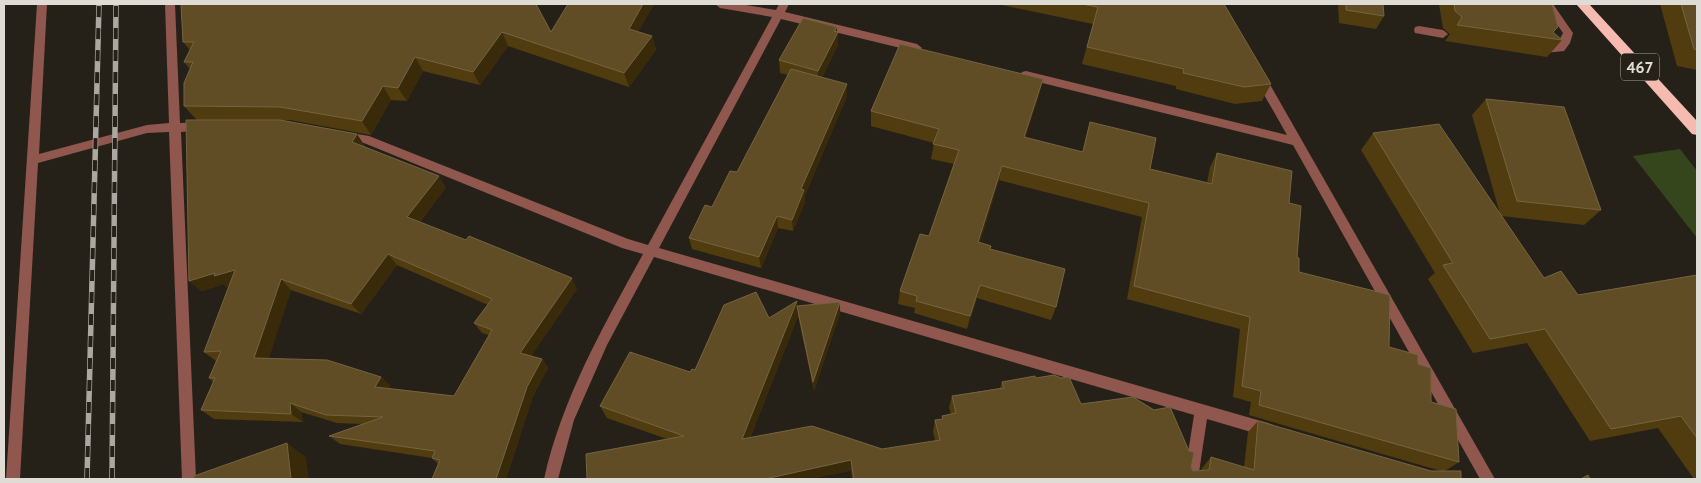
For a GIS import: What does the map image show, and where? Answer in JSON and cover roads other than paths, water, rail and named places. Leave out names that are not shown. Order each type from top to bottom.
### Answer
[{"type":"highway","name":"467","points":[[1582,4],[1697,130]]},
{"type":"street","points":[[14,479],[42,4]]},
{"type":"street","points":[[170,4],[189,479]]},
{"type":"street","points":[[720,4],[781,9],[933,52]]},
{"type":"street","points":[[1545,49],[1560,48],[1565,43],[1568,33],[1548,4]]},
{"type":"street","points":[[550,479],[567,420],[602,342],[649,251],[781,9]]},
{"type":"street","points":[[1419,30],[1444,34]]},
{"type":"street","points":[[1255,69],[1488,479]]},
{"type":"street","points":[[1019,74],[1298,142]]},
{"type":"street","points":[[32,160],[147,129],[174,129],[218,125]]},
{"type":"street","points":[[336,134],[365,139],[614,240],[1277,433]]},
{"type":"street","points":[[1191,479],[1201,412]]},
{"type":"railway","points":[[87,479],[99,4]]},
{"type":"railway","points":[[112,479],[116,4]]}]
